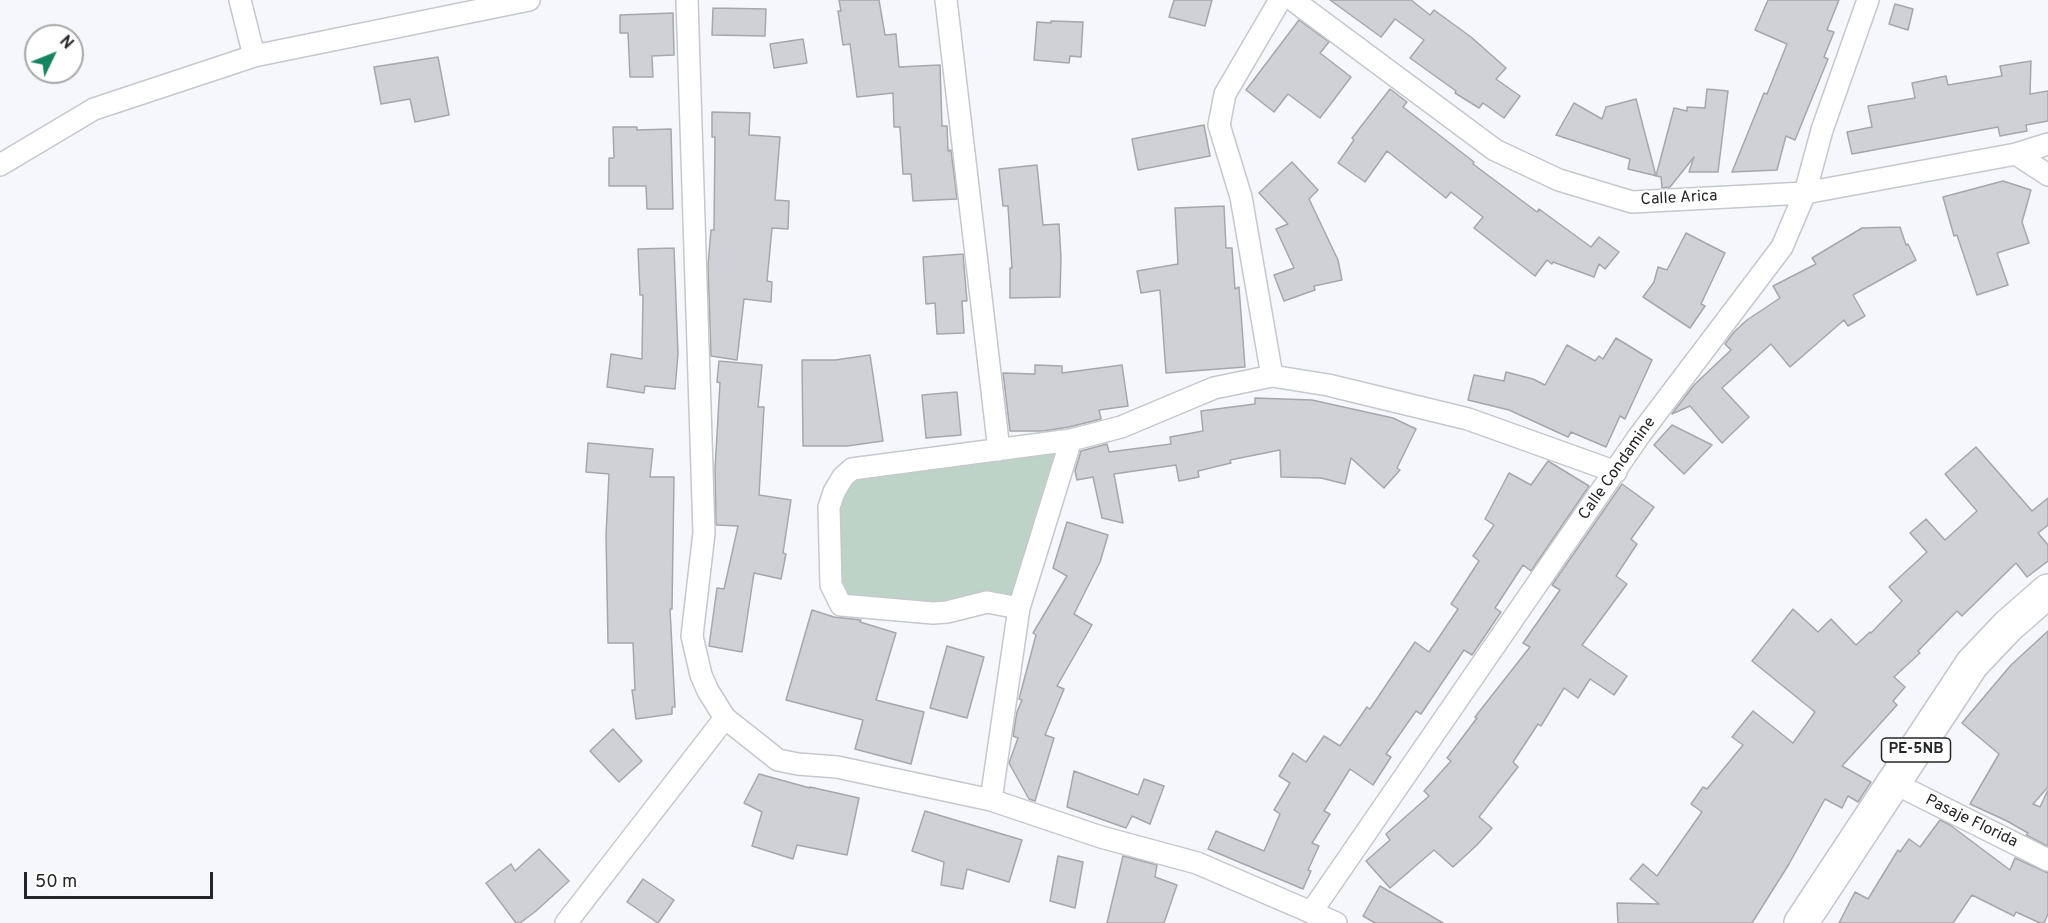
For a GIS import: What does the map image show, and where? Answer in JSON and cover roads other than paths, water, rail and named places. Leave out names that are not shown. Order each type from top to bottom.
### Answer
[{"type":"highway","name":"PE-5NB","points":[[1801,923],[1972,664],[2008,626],[2048,591]]},
{"type":"street","points":[[240,0],[254,56]]},
{"type":"street","points":[[0,165],[94,109],[254,56],[529,0]]},
{"type":"street","points":[[687,0],[704,532],[692,636],[701,675],[725,718],[778,760],[837,767],[991,800],[1101,837],[1197,863],[1336,923]]},
{"type":"street","points":[[946,0],[999,450]]},
{"type":"street","points":[[1272,376],[1241,197],[1219,125],[1225,94],[1280,0]]},
{"type":"street","name":"Calle Arica","points":[[1293,0],[1495,150],[1559,180],[1632,202],[1805,193],[2016,154],[2048,144]]},
{"type":"street","name":"Calle Condamine","points":[[1312,911],[1639,436],[1782,247],[1805,193],[1822,130],[1869,0]]},
{"type":"street","points":[[2016,154],[2048,175]]},
{"type":"street","points":[[1019,608],[987,602],[947,612],[933,613],[841,605],[831,585],[829,507],[834,492],[843,477],[852,469],[1071,440],[1121,427],[1214,388],[1272,376],[1328,385],[1468,419],[1616,472]]},
{"type":"street","points":[[991,800],[1019,608],[1071,440]]},
{"type":"street","points":[[566,923],[725,718]]},
{"type":"street","name":"Pasaje Florida","points":[[1894,783],[2048,860]]}]
